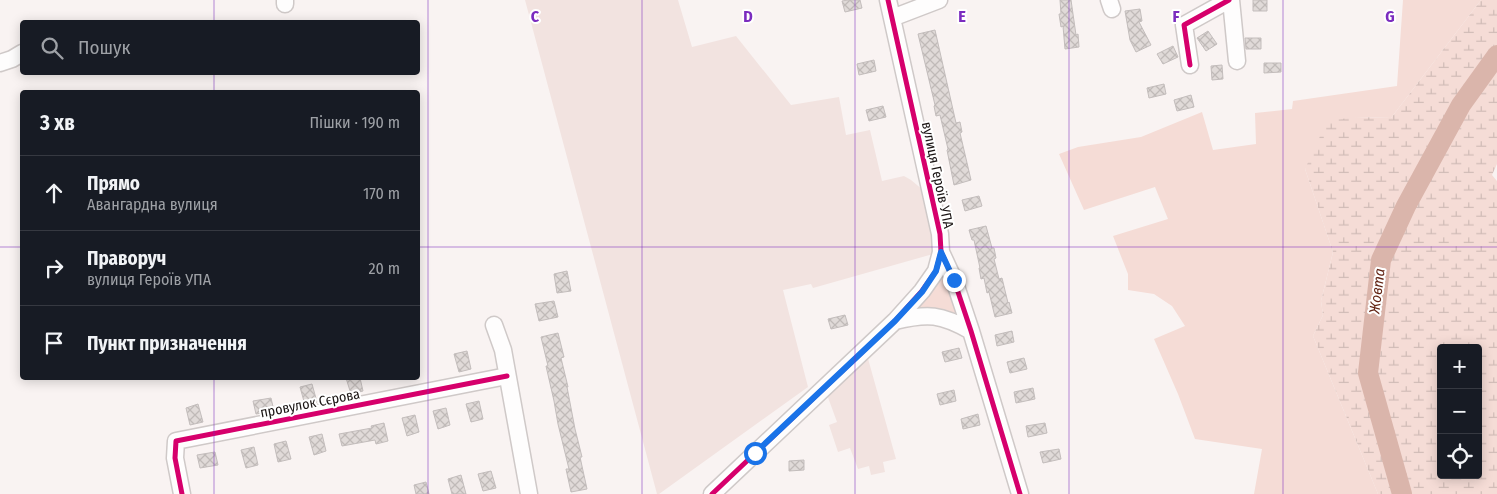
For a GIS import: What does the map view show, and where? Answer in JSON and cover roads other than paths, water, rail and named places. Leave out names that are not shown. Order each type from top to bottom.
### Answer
[{"type":"street","name":"вулиця Героїв УПА","points":[[888,0],[940,234],[941,252],[954,280],[971,331],[1020,494]]},
{"type":"street","points":[[892,18],[938,0]]},
{"type":"street","points":[[1190,65],[1184,25],[1230,0],[1237,61]]},
{"type":"street","points":[[0,63],[20,54]]},
{"type":"street","points":[[712,494],[895,321],[922,292],[936,271],[941,252]]},
{"type":"street","points":[[895,321],[918,316],[937,317],[955,322],[971,331]]},
{"type":"street","points":[[494,326],[503,350],[529,494]]},
{"type":"street","name":"провулок Сєрова","points":[[182,494],[175,458],[176,441],[507,376]]},
{"type":"waterway","name":"Жовта","points":[[1402,494],[1368,373],[1381,260],[1406,206],[1461,105],[1497,55]]}]
